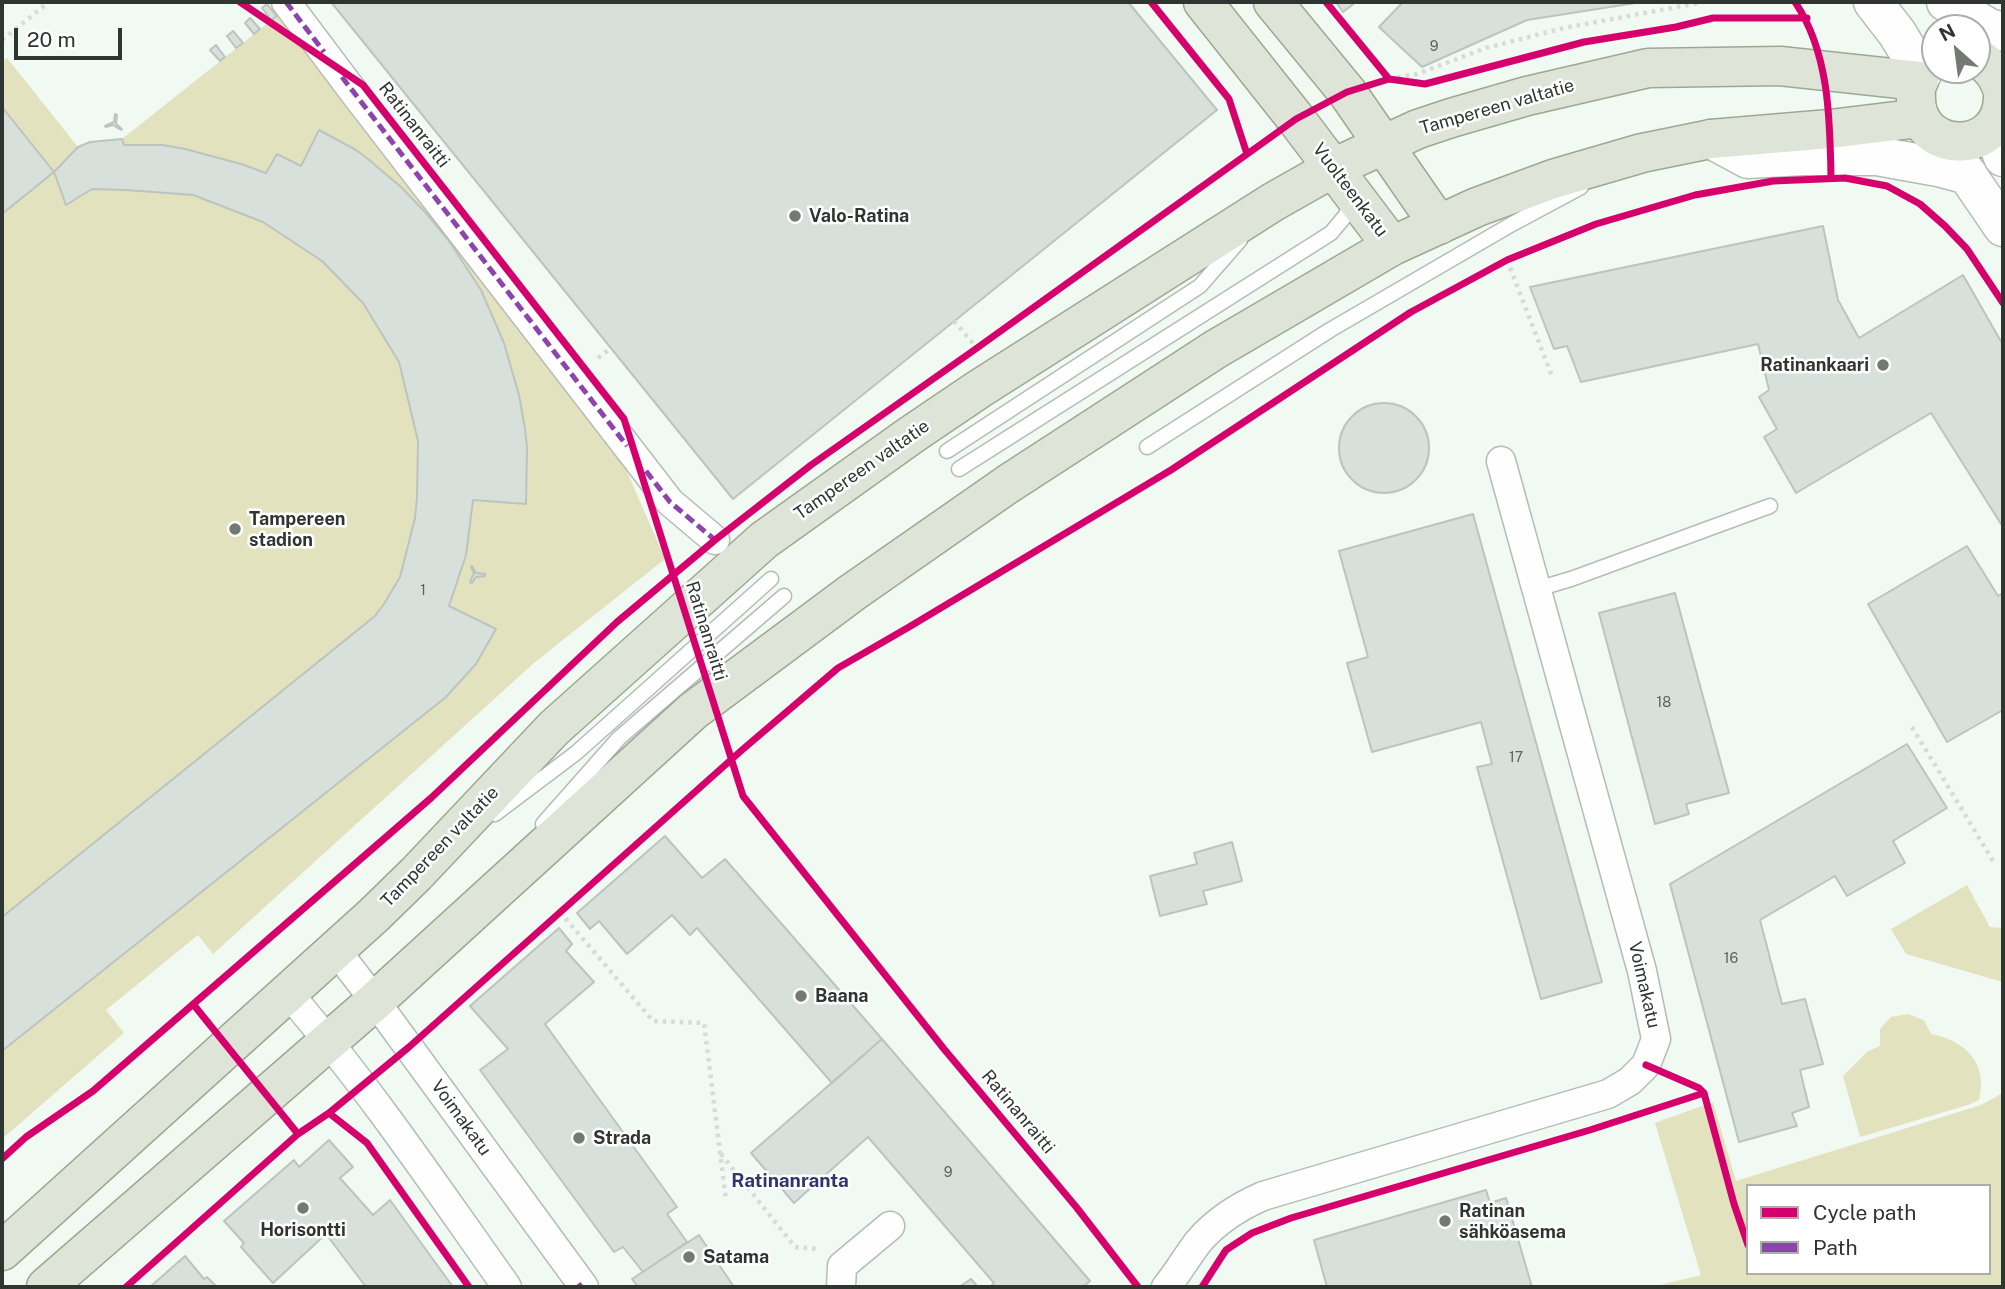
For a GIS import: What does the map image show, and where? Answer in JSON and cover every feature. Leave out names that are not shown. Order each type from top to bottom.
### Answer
[{"type":"main road","name":"Vuolteenkatu","points":[[1203,2],[1357,165],[1439,225]]},
{"type":"main road","name":"Vuolteenkatu","points":[[1273,2],[1351,97],[1357,165],[1392,246]]},
{"type":"main road","points":[[1873,2],[1921,66]]},
{"type":"main road","points":[[1947,2],[1989,28],[2003,32]]},
{"type":"main road","name":"Tampereen valtatie","points":[[2,1251],[416,874],[554,728],[764,540],[979,389],[1273,202],[1357,165],[1418,129],[1527,96],[1647,68],[1780,66],[1921,72]]},
{"type":"main road","points":[[1921,79],[1916,88],[1916,104],[1931,129],[1968,175],[2003,227]]},
{"type":"main road","points":[[46,1287],[375,1001],[693,711],[853,592],[1009,484],[1277,312],[1392,246],[1477,207],[1553,179],[1642,153],[1711,139],[1830,129],[1931,129],[1957,142],[1973,140],[1998,104]]},
{"type":"main road","points":[[1711,139],[1748,159],[1877,156],[1968,175]]},
{"type":"street","name":"Ratinanraitti","points":[[286,2],[670,502],[715,540]]},
{"type":"street","name":"Voimakatu","points":[[1166,1287],[1210,1229],[1227,1215],[1254,1200],[1608,1094],[1630,1081],[1646,1065],[1656,1038],[1642,971],[1501,461]]},
{"type":"street","name":"Voimakatu","points":[[335,949],[582,1286]]},
{"type":"street","points":[[288,993],[363,1085],[507,1287]]},
{"type":"street","points":[[841,1277],[890,1226]]},
{"type":"lane","points":[[1147,447],[1329,330],[1512,224],[1642,153]]},
{"type":"lane","points":[[959,469],[1331,233],[1346,215],[1357,165]]},
{"type":"lane","points":[[947,451],[1200,286],[1273,202]]},
{"type":"lane","points":[[1537,589],[1770,506]]},
{"type":"lane","points":[[416,874],[576,752],[771,579]]},
{"type":"lane","points":[[439,944],[619,738],[784,596]]},
{"type":"path","points":[[2,40],[49,2]]},
{"type":"path","points":[[1351,97],[1389,79],[1417,74],[1486,48],[1564,28],[1704,2]]},
{"type":"path","points":[[1381,69],[1389,79],[1413,82]]},
{"type":"path","points":[[1495,267],[1519,255]]},
{"type":"path","points":[[1507,260],[1552,376]]},
{"type":"path","points":[[954,321],[981,346],[966,356]]},
{"type":"path","points":[[1912,727],[1993,861]]},
{"type":"path","points":[[550,922],[570,903]]},
{"type":"path","points":[[560,912],[653,1021],[704,1023],[726,1200]]},
{"type":"path","points":[[720,1153],[795,1248],[828,1249],[841,1277]]},
{"type":"green space","name":"Tampereen stadion","points":[[277,16],[331,77],[618,451],[665,559],[535,662],[213,954],[198,935],[106,1010],[124,1033],[2,1139],[2,62],[7,58],[78,147],[90,142],[122,139]]},
{"type":"green space","points":[[1967,885],[1990,927],[2001,928],[2003,933],[2003,982],[1906,954],[1891,929]]},
{"type":"green space","points":[[1908,1014],[1924,1020],[1931,1034],[1955,1042],[1971,1056],[1980,1075],[1979,1100],[1860,1137],[1843,1076],[1868,1051],[1880,1046],[1880,1029],[1891,1017]]},
{"type":"green space","points":[[2003,1093],[2003,1287],[1652,1287],[1701,1275],[1655,1123],[1713,1102],[1736,1181],[1981,1105]]},
{"type":"building","name":"Valo-Ratina","points":[[331,2],[1128,2],[1217,110],[733,499]]},
{"type":"building","points":[[1336,2],[1356,2],[1343,12]]},
{"type":"building","points":[[1403,2],[1642,2],[1527,20],[1422,67],[1379,27]]},
{"type":"building","points":[[267,4],[277,16],[271,20],[262,8]]},
{"type":"building","points":[[250,18],[260,29],[254,34],[245,23]]},
{"type":"building","points":[[233,31],[243,43],[236,48],[227,36]]},
{"type":"building","points":[[216,45],[225,57],[220,61],[210,50]]},
{"type":"building","points":[[2,107],[54,172],[2,214]]},
{"type":"building","points":[[115,114],[116,124],[121,130],[113,125],[105,126],[114,122]]},
{"type":"building","points":[[319,130],[368,159],[426,213],[449,241],[481,290],[504,343],[519,395],[525,429],[526,504],[473,500],[466,555],[449,606],[496,629],[476,664],[446,697],[2,1051],[2,917],[375,616],[400,577],[415,518],[417,497],[418,441],[399,362],[363,303],[322,261],[263,222],[193,195],[92,189],[66,205],[54,172],[78,147],[90,142],[122,139],[124,145],[163,145],[185,149],[266,173],[277,154],[301,166]]},
{"type":"building","name":"Ratinankaari","points":[[1823,226],[1838,300],[1859,338],[1963,275],[2003,345],[2003,523],[2001,524],[1931,413],[1796,493],[1764,437],[1777,429],[1759,397],[1769,390],[1758,344],[1581,382],[1567,346],[1554,349],[1530,287]]},
{"type":"building","points":[[1375,403],[1393,403],[1409,410],[1422,423],[1429,439],[1429,457],[1422,473],[1409,486],[1393,493],[1375,493],[1359,486],[1346,473],[1339,457],[1339,439],[1346,423],[1359,410]]},
{"type":"building","points":[[1473,514],[1602,982],[1541,999],[1477,767],[1492,764],[1481,722],[1372,752],[1347,663],[1368,657],[1339,551]]},
{"type":"building","points":[[1967,546],[1998,596],[2003,593],[2003,710],[1947,742],[1868,604]]},
{"type":"building","points":[[472,566],[476,573],[485,576],[476,577],[472,583],[470,582],[474,573]]},
{"type":"building","points":[[1675,593],[1729,793],[1686,804],[1689,814],[1655,824],[1599,613]]},
{"type":"building","points":[[1907,744],[1947,808],[1893,841],[1905,863],[1847,896],[1835,876],[1760,920],[1782,1004],[1805,999],[1823,1064],[1800,1070],[1809,1107],[1792,1113],[1797,1126],[1739,1142],[1670,884]]},
{"type":"building","name":"Baana","points":[[665,836],[702,878],[725,859],[882,1039],[832,1083],[697,928],[690,935],[672,915],[627,954],[599,921],[590,929],[577,913]]},
{"type":"building","points":[[1232,842],[1242,881],[1203,891],[1207,904],[1160,916],[1150,876],[1197,864],[1194,853]]},
{"type":"building","name":"Strada","points":[[559,928],[572,944],[566,951],[594,982],[545,1024],[677,1207],[667,1214],[687,1242],[643,1272],[623,1247],[614,1252],[480,1070],[508,1049],[470,1006]]},
{"type":"building","points":[[882,1039],[1090,1281],[1083,1287],[990,1287],[994,1283],[868,1137],[794,1203],[751,1153]]},
{"type":"building","name":"Horisontti","points":[[329,1140],[353,1167],[340,1178],[373,1215],[390,1200],[453,1287],[366,1287],[326,1234],[273,1283],[241,1247],[244,1243],[224,1221],[294,1160],[299,1167]]},
{"type":"building","name":"Ratinan sähköasema","points":[[1486,1190],[1490,1203],[1506,1198],[1532,1287],[1327,1287],[1314,1240]]},
{"type":"building","name":"Satama","points":[[699,1235],[734,1287],[638,1287],[632,1279]]},
{"type":"building","points":[[185,1256],[204,1279],[207,1277],[217,1287],[150,1287]]},
{"type":"building","points":[[971,1279],[978,1287],[959,1287]]},
{"type":"marked path","points":[[286,2],[324,52]]},
{"type":"marked path","points":[[342,77],[627,446]]},
{"type":"marked path","points":[[646,471],[670,502],[715,540]]},
{"type":"marked path","points":[[578,1287],[582,1284]]},
{"type":"cycle path","points":[[240,2],[363,85],[624,419],[743,796],[1138,1287]]},
{"type":"cycle path","points":[[1151,2],[1229,99],[1247,154]]},
{"type":"cycle path","points":[[1326,2],[1389,79]]},
{"type":"cycle path","points":[[1795,2],[1815,42],[1821,64],[1828,109],[1831,177]]},
{"type":"cycle path","points":[[2,1159],[26,1137],[93,1091],[431,798],[617,622],[715,540],[811,465],[1296,119],[1347,92],[1389,79],[1425,84],[1584,42],[1713,18],[1807,18]]},
{"type":"cycle path","points":[[126,1287],[298,1134],[329,1113],[409,1047],[742,750],[838,668],[1171,470],[1411,312],[1507,260],[1596,224],[1695,195],[1773,181],[1845,178],[1887,186],[1920,204],[1967,249],[2003,303]]},
{"type":"cycle path","points":[[193,1004],[298,1134]]},
{"type":"cycle path","points":[[1646,1065],[1699,1088],[1704,1093],[1746,1239]]},
{"type":"cycle path","points":[[1202,1287],[1226,1250],[1252,1233],[1291,1218],[1590,1130],[1704,1093]]},
{"type":"cycle path","points":[[329,1113],[367,1143],[469,1287]]},
{"type":"place","name":"Valo-Ratina","points":[[795,216]]},
{"type":"place","name":"Ratinankaari","points":[[1883,365]]},
{"type":"place","name":"Tampereen stadion","points":[[235,529]]},
{"type":"place","name":"Baana","points":[[801,996]]},
{"type":"place","name":"Strada","points":[[579,1138]]},
{"type":"place","name":"Horisontti","points":[[303,1208]]},
{"type":"place","name":"Ratinan sähköasema","points":[[1445,1221]]},
{"type":"place","name":"Satama","points":[[689,1257]]},
{"type":"district","name":"Ratinanranta","points":[[790,1181]]}]
